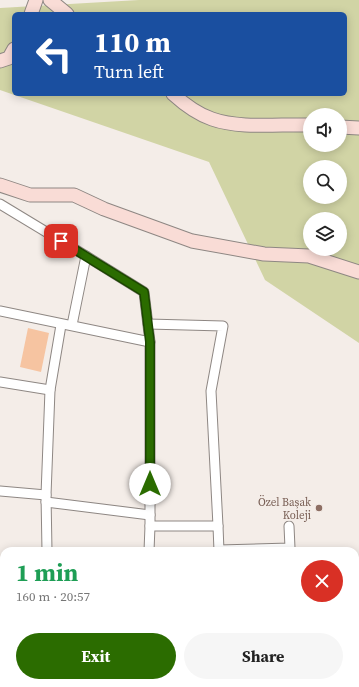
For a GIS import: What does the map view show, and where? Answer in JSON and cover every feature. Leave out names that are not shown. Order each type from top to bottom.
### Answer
[{"type":"street","points":[[32,12],[36,0]]},
{"type":"street","points":[[50,0],[65,12]]},
{"type":"street","points":[[0,61],[9,58],[12,53]]},
{"type":"street","points":[[175,96],[187,106],[211,119],[226,123],[303,125]]},
{"type":"street","points":[[347,127],[359,128]]},
{"type":"street","points":[[0,185],[30,195],[74,195],[104,209],[192,241],[264,254],[309,256],[359,272]]},
{"type":"street","points":[[0,204],[144,292],[150,342],[149,547]]},
{"type":"street","points":[[72,325],[86,256]]},
{"type":"street","points":[[0,311],[61,325],[72,325],[150,342]]},
{"type":"street","points":[[148,324],[224,326],[211,391],[219,547]]},
{"type":"street","points":[[47,547],[46,499],[50,390],[61,325]]},
{"type":"street","points":[[0,382],[50,390]]},
{"type":"street","points":[[0,491],[150,515]]},
{"type":"street","points":[[150,526],[218,526]]},
{"type":"street","points":[[289,526],[290,547]]},
{"type":"green space","points":[[139,0],[359,0],[359,343],[265,280],[209,162],[17,96],[347,96],[347,12],[12,12],[12,94],[0,90],[0,8]]},
{"type":"building","points":[[28,328],[49,333],[41,372],[20,367]]},
{"type":"place","name":"Özel Başak Koleji","points":[[319,508]]},
{"type":"route","points":[[61,241],[144,292],[150,342],[150,484]]}]
